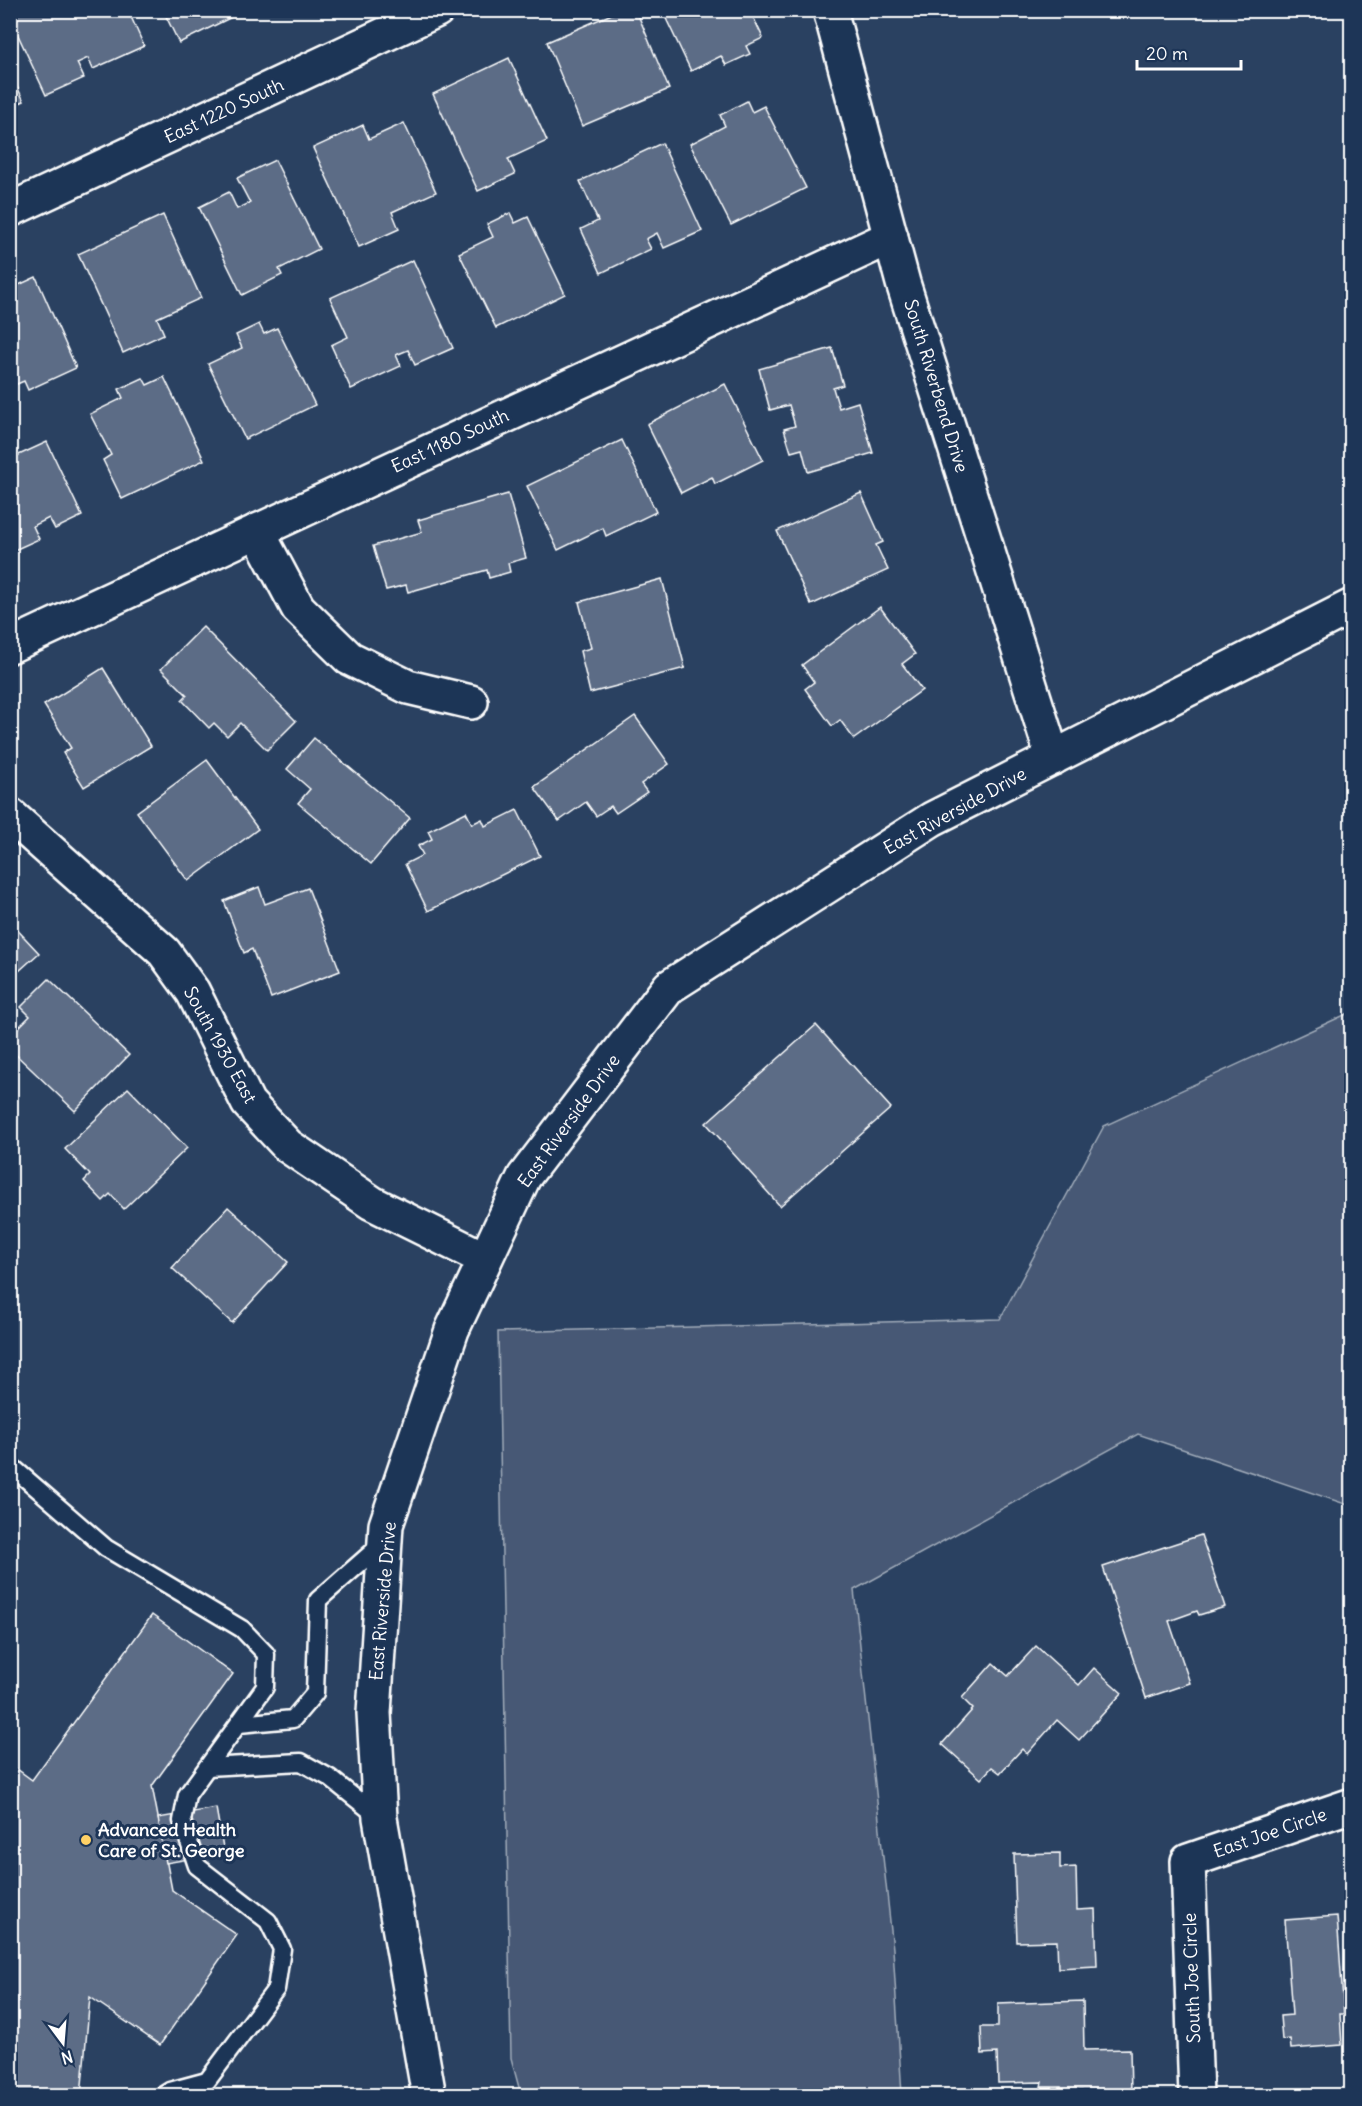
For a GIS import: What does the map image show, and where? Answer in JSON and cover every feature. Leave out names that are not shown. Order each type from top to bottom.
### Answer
[{"type":"street","name":"East 1220 South","points":[[10,210],[437,10]]},
{"type":"street","name":"South Riverbend Drive","points":[[830,10],[891,237],[1053,758]]},
{"type":"street","name":"East 1180 South","points":[[10,646],[891,237]]},
{"type":"street","points":[[257,531],[298,608],[350,658],[408,687],[471,702]]},
{"type":"street","name":"East Riverside Drive","points":[[429,2096],[380,1818],[374,1713],[386,1525],[452,1330],[524,1176],[669,987],[932,819],[1352,606]]},
{"type":"street","name":"South 1930 East","points":[[10,815],[164,952],[193,992],[248,1103],[288,1146],[372,1203],[485,1259]]},
{"type":"street","name":"East Joe Circle","points":[[1188,1861],[1352,1805]]},
{"type":"street","name":"South Joe Circle","points":[[1188,1861],[1196,2096]]},
{"type":"lane","points":[[10,1466],[106,1548],[242,1629],[266,1654],[265,1687],[186,1795],[182,1821],[197,1866],[268,1921],[282,1949],[276,1989],[207,2081],[170,2091],[162,2096]]},
{"type":"lane","points":[[239,1724],[293,1719],[315,1693],[318,1600],[385,1541]]},
{"type":"lane","points":[[207,1767],[301,1762],[330,1778],[380,1818]]},
{"type":"shaded area","points":[[1351,1012],[1351,1506],[1138,1434],[854,1590],[893,1949],[902,2095],[521,2095],[511,2058],[498,1332],[1000,1319],[1104,1126]]},
{"type":"building","points":[[10,10],[128,10],[144,46],[93,69],[88,58],[77,63],[84,78],[46,95],[10,18]]},
{"type":"building","points":[[163,10],[246,10],[179,43]]},
{"type":"building","points":[[621,10],[636,10],[669,89],[582,126],[547,42]]},
{"type":"building","points":[[662,10],[750,10],[763,38],[746,46],[750,54],[726,65],[721,56],[691,71]]},
{"type":"building","points":[[509,58],[547,141],[508,159],[515,174],[478,191],[433,94]]},
{"type":"building","points":[[10,72],[24,101],[10,107]]},
{"type":"building","points":[[747,101],[752,112],[764,106],[806,188],[731,225],[690,144],[725,126],[720,115]]},
{"type":"building","points":[[404,123],[436,192],[392,212],[399,229],[359,247],[313,148],[363,125],[369,139]]},
{"type":"building","points":[[662,143],[702,231],[664,248],[657,233],[646,239],[651,249],[601,273],[581,229],[598,221],[580,181]]},
{"type":"building","points":[[275,160],[319,249],[279,269],[282,275],[242,295],[199,207],[229,192],[237,209],[250,203],[237,178]]},
{"type":"building","points":[[510,213],[515,223],[528,217],[565,294],[496,328],[459,253],[493,237],[487,224]]},
{"type":"building","points":[[163,215],[201,298],[157,318],[164,334],[123,353],[78,254]]},
{"type":"building","points":[[413,260],[453,348],[415,365],[408,350],[396,355],[401,366],[351,389],[331,345],[348,337],[330,298]]},
{"type":"building","points":[[36,277],[76,368],[28,390],[24,381],[10,387],[10,289]]},
{"type":"building","points":[[259,324],[264,334],[277,328],[315,405],[245,439],[208,364],[242,348],[236,335]]},
{"type":"building","points":[[832,348],[843,385],[833,388],[839,408],[858,402],[873,453],[808,472],[802,449],[791,452],[784,429],[795,426],[789,405],[770,410],[759,369]]},
{"type":"building","points":[[164,377],[204,460],[122,499],[103,460],[111,455],[90,414],[123,398],[119,389],[143,378],[147,385]]},
{"type":"building","points":[[725,384],[763,460],[715,484],[712,477],[681,493],[647,424]]},
{"type":"building","points":[[622,440],[656,512],[606,536],[603,528],[558,550],[527,486]]},
{"type":"building","points":[[47,442],[82,516],[55,529],[49,518],[33,526],[39,539],[10,552],[10,459]]},
{"type":"building","points":[[861,493],[883,542],[876,545],[888,570],[811,605],[777,531]]},
{"type":"building","points":[[508,494],[526,558],[508,563],[510,572],[489,578],[487,570],[408,592],[406,585],[386,590],[373,546],[422,532],[418,520]]},
{"type":"building","points":[[662,579],[685,668],[590,693],[580,651],[591,648],[579,602]]},
{"type":"building","points":[[880,607],[915,654],[902,664],[922,690],[854,739],[840,720],[832,726],[805,689],[814,682],[802,665]]},
{"type":"building","points":[[203,627],[296,721],[267,750],[240,723],[227,736],[214,723],[209,728],[182,700],[187,695],[161,669]]},
{"type":"building","points":[[103,668],[151,746],[84,787],[63,753],[71,748],[44,705]]},
{"type":"building","points":[[635,716],[669,764],[641,784],[647,792],[616,813],[611,806],[596,816],[586,802],[559,821],[534,787]]},
{"type":"building","points":[[314,738],[410,818],[371,864],[298,803],[310,789],[287,769]]},
{"type":"building","points":[[207,760],[258,829],[188,881],[137,812]]},
{"type":"building","points":[[517,810],[540,856],[428,911],[405,864],[423,855],[418,846],[432,839],[428,831],[466,812],[472,824],[482,819],[485,826]]},
{"type":"building","points":[[259,887],[265,904],[308,888],[340,971],[271,998],[252,949],[244,953],[224,901]]},
{"type":"building","points":[[10,922],[39,953],[10,979]]},
{"type":"building","points":[[49,979],[129,1055],[75,1111],[10,1049],[10,1036],[30,1016],[21,1007]]},
{"type":"building","points":[[816,1025],[891,1108],[780,1206],[706,1123]]},
{"type":"building","points":[[128,1088],[187,1148],[124,1209],[110,1194],[103,1201],[84,1181],[90,1175],[65,1149]]},
{"type":"building","points":[[228,1207],[288,1262],[232,1323],[172,1268]]},
{"type":"building","points":[[1201,1535],[1225,1607],[1199,1615],[1197,1611],[1169,1621],[1190,1683],[1146,1698],[1103,1567]]},
{"type":"building","name":"Advanced Health Care of St. George","points":[[152,1615],[233,1674],[152,1786],[172,1890],[237,1935],[160,2045],[90,1997],[81,2096],[10,2096],[10,1764],[32,1780]]},
{"type":"building","points":[[1036,1646],[1079,1685],[1094,1668],[1122,1693],[1079,1740],[1057,1720],[1027,1754],[1022,1749],[1000,1773],[992,1767],[981,1779],[942,1744],[973,1709],[962,1698],[993,1663],[1008,1676]]},
{"type":"building","points":[[216,1808],[224,1853],[166,1863],[158,1818]]},
{"type":"building","points":[[1060,1853],[1060,1868],[1076,1867],[1077,1910],[1095,1909],[1097,1966],[1058,1968],[1057,1941],[1017,1942],[1014,1854]]},
{"type":"building","points":[[1337,1916],[1344,2014],[1340,2014],[1342,2045],[1291,2049],[1290,2039],[1282,2040],[1280,2016],[1292,2015],[1285,1920]]},
{"type":"building","points":[[1083,2001],[1084,2050],[1130,2049],[1131,2093],[1082,2094],[1082,2091],[1061,2091],[1061,2087],[1041,2087],[1042,2082],[998,2083],[997,2053],[982,2054],[981,2027],[998,2027],[998,2004]]},
{"type":"place","name":"Advanced Health Care of St. George","points":[[86,1840]]}]
